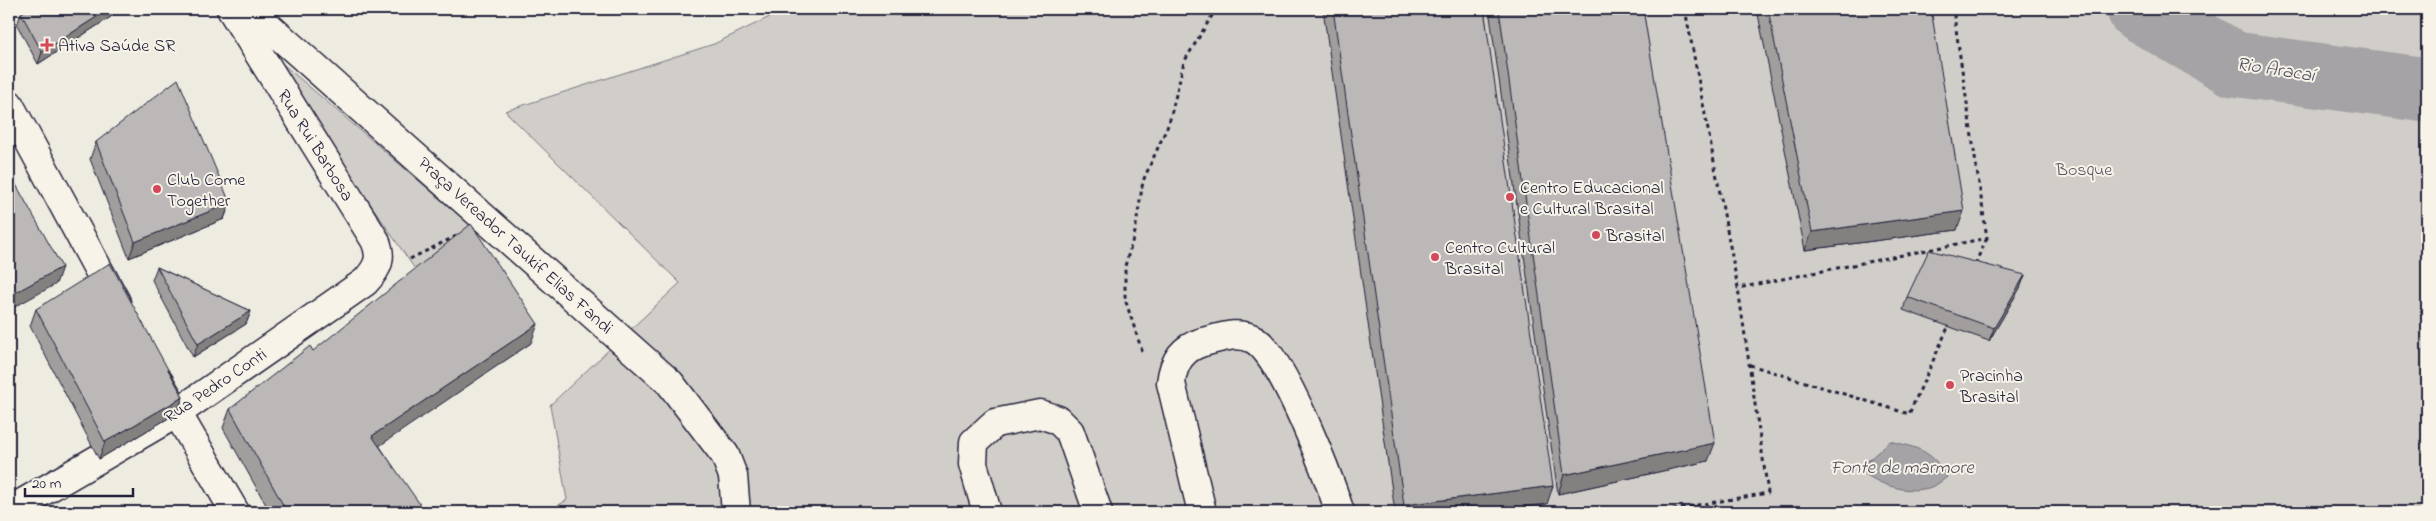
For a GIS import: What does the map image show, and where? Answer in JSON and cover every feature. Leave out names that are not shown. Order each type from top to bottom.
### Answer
[{"type":"street","name":"Rua Rui Barbosa","points":[[231,9],[380,250],[380,259],[376,271],[365,282]]},
{"type":"street","name":"Praça Vereador Taukif Elias Fandi","points":[[249,9],[670,383],[725,455],[733,476],[736,512]]},
{"type":"street","points":[[9,104],[127,321]]},
{"type":"street","name":"Rua Pedro Conti","points":[[9,511],[177,413],[365,282]]},
{"type":"street","points":[[1202,512],[1170,383],[1172,366],[1192,345],[1235,334],[1254,340],[1271,358],[1290,387],[1340,512]]},
{"type":"street","points":[[150,363],[235,512]]},
{"type":"street","points":[[987,512],[973,464],[974,442],[995,423],[1040,414],[1058,420],[1070,432],[1098,512]]},
{"type":"path","points":[[1142,351],[1125,299],[1125,266],[1136,232],[1143,181],[1169,123],[1184,62],[1216,9]]},
{"type":"path","points":[[1657,512],[1768,492],[1738,288],[1686,9]]},
{"type":"path","points":[[1953,9],[1987,238],[1972,273]]},
{"type":"path","points":[[409,260],[487,220]]},
{"type":"path","points":[[1738,288],[1987,238]]},
{"type":"path","points":[[1750,365],[1909,414],[1952,317]]},
{"type":"green space","name":"Centro Educacional e Cultural Brasital","points":[[786,9],[2427,9],[2427,512],[547,512],[567,500],[550,405],[680,283],[505,111],[714,44]]},
{"type":"green space","points":[[263,47],[481,234],[417,272]]},
{"type":"water","name":"Fonte de marmore","points":[[1890,441],[1916,448],[1930,456],[1936,461],[1947,477],[1934,486],[1925,489],[1904,489],[1875,480],[1859,469]]},
{"type":"building","name":"Ativa Saúde SR","points":[[28,9],[109,9],[42,52],[21,13]]},
{"type":"building","name":"Centro Cultural Brasital","points":[[1333,9],[1484,9],[1553,486],[1404,505]]},
{"type":"building","name":"Brasital","points":[[1499,9],[1643,9],[1715,443],[1564,475]]},
{"type":"building","points":[[1768,9],[1931,9],[1964,211],[1812,232]]},
{"type":"building","name":"Club Come Together","points":[[178,79],[230,203],[135,242],[96,142]]},
{"type":"building","points":[[9,172],[62,267],[9,296]]},
{"type":"building","points":[[471,224],[538,324],[372,436],[424,510],[421,512],[287,512],[230,409],[310,346],[313,351]]},
{"type":"building","points":[[1929,250],[2025,275],[1994,328],[1907,297]]},
{"type":"building","points":[[110,263],[183,397],[105,442],[36,309]]},
{"type":"building","points":[[157,267],[251,311],[198,344]]},
{"type":"waterway","name":"Rio Aracaí","points":[[2139,9],[2234,64],[2427,90]]},
{"type":"place","name":"Ativa Saúde SR","points":[[47,45]]},
{"type":"place","name":"Club Come Together","points":[[157,189]]},
{"type":"place","name":"Centro Educacional e Cultural Brasital","points":[[1510,197]]},
{"type":"place","name":"Brasital","points":[[1596,235]]},
{"type":"place","name":"Centro Cultural Brasital","points":[[1435,257]]},
{"type":"place","name":"Pracinha Brasital","points":[[1950,385]]},
{"type":"park label","name":"Bosque","points":[[2084,169]]}]
